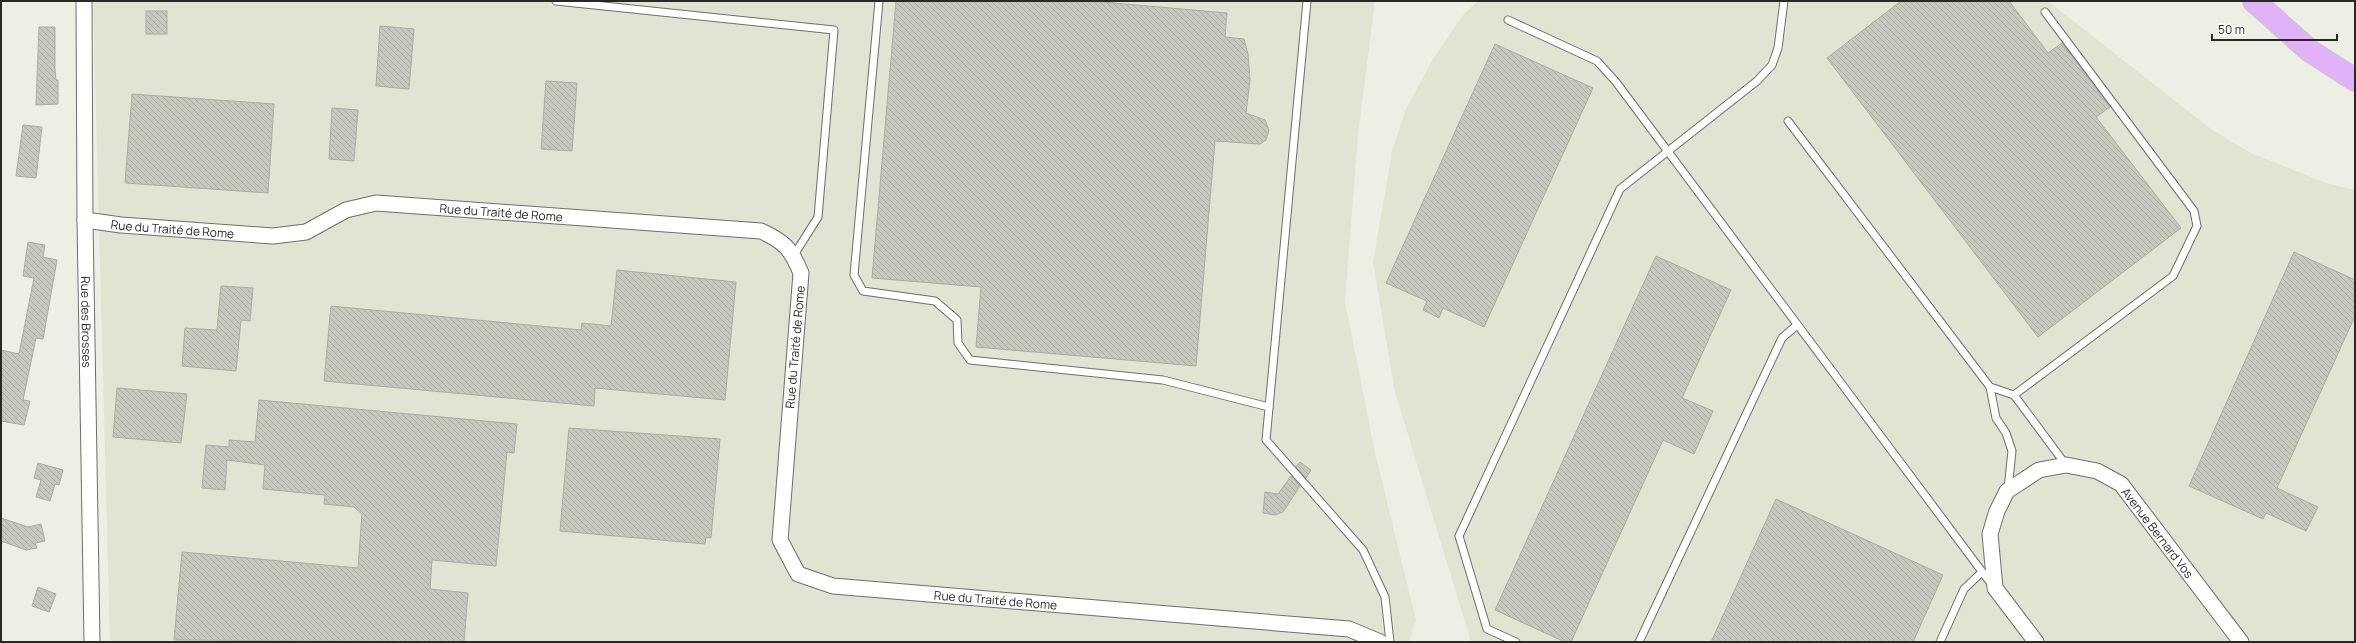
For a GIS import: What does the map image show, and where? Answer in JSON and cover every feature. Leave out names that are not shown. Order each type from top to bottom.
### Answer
[{"type":"highway","points":[[2254,1],[2310,51],[2355,80]]},
{"type":"street","name":"Rue des Brosses","points":[[84,1],[85,220],[92,642]]},
{"type":"street","name":"Rue du Traité de Rome","points":[[85,220],[121,225],[274,236],[306,232],[346,210],[376,203],[761,231],[780,240],[794,255],[801,273],[780,540],[798,574],[833,586],[1349,629],[1380,642]]},
{"type":"street","name":"Avenue Bernard Vos","points":[[1995,588],[1990,534],[1996,511],[2007,491],[2039,470],[2066,465],[2097,471],[2121,484],[2242,642]]},
{"type":"street","points":[[1995,588],[2036,642]]},
{"type":"lane","points":[[556,1],[834,30],[818,217],[794,255]]},
{"type":"lane","points":[[879,1],[854,275],[863,291],[935,301],[957,320],[958,344],[970,360],[1163,380],[1269,407]]},
{"type":"lane","points":[[1307,1],[1266,440],[1364,550],[1384,597],[1390,642]]},
{"type":"lane","points":[[1516,642],[1487,629],[1459,536],[1620,189],[1666,150],[1757,82],[1772,65],[1778,48],[1784,1]]},
{"type":"lane","points":[[2014,395],[2173,276],[2197,226],[2194,211],[2045,12]]},
{"type":"lane","points":[[1508,20],[1597,61],[1666,150],[1995,588]]},
{"type":"lane","points":[[1788,121],[1990,387],[1996,418],[2006,433],[2012,451],[2007,491]]},
{"type":"lane","points":[[1638,642],[1782,338],[1797,325]]},
{"type":"lane","points":[[1990,387],[2014,395],[2066,465]]},
{"type":"lane","points":[[1940,642],[1964,589],[1982,572]]},
{"type":"shaded area","points":[[93,1],[1375,1],[1358,135],[1345,302],[1375,453],[1416,620],[1409,642],[110,642]]},
{"type":"shaded area","points":[[1478,1],[2048,1],[2211,129],[2251,153],[2326,183],[2355,190],[2355,642],[1471,642],[1395,392],[1373,262],[1392,151],[1406,109],[1433,59],[1463,15]]},
{"type":"building","points":[[896,1],[1091,1],[1227,13],[1225,37],[1244,39],[1248,54],[1250,80],[1246,113],[1265,120],[1269,130],[1266,140],[1260,144],[1215,141],[1196,366],[976,347],[981,287],[872,278]]},
{"type":"building","points":[[1901,1],[2009,1],[2048,53],[2062,43],[2110,107],[2096,117],[2181,228],[2038,337],[1827,58]]},
{"type":"building","points":[[146,11],[167,11],[167,34],[146,34]]},
{"type":"building","points":[[380,26],[414,29],[409,89],[376,86]]},
{"type":"building","points":[[39,27],[55,27],[55,68],[56,80],[58,80],[58,104],[36,105]]},
{"type":"building","points":[[1495,44],[1593,88],[1484,327],[1443,308],[1439,318],[1423,310],[1427,301],[1386,283]]},
{"type":"building","points":[[546,81],[577,83],[572,151],[541,149]]},
{"type":"building","points":[[132,94],[274,104],[268,193],[125,183]]},
{"type":"building","points":[[332,108],[358,110],[354,161],[329,159]]},
{"type":"building","points":[[23,125],[42,127],[36,178],[16,176]]},
{"type":"building","points":[[28,242],[45,245],[43,257],[57,260],[43,339],[36,338],[23,400],[30,401],[24,425],[1,421],[1,350],[19,354],[34,278],[23,276]]},
{"type":"building","points":[[2294,252],[2355,280],[2355,316],[2277,488],[2318,507],[2306,531],[2266,513],[2263,519],[2189,486]]},
{"type":"building","points":[[1656,256],[1731,290],[1682,398],[1713,411],[1694,454],[1663,440],[1571,642],[1565,642],[1495,610]]},
{"type":"building","points":[[617,270],[736,282],[725,400],[595,388],[594,406],[324,381],[331,306],[581,330],[582,323],[611,326]]},
{"type":"building","points":[[221,286],[253,288],[250,321],[241,320],[236,371],[182,366],[185,328],[217,330]]},
{"type":"building","points":[[117,388],[187,394],[181,443],[113,437]]},
{"type":"building","points":[[259,400],[517,424],[514,453],[507,452],[496,566],[432,560],[430,589],[468,593],[464,642],[174,640],[182,552],[358,568],[362,514],[354,507],[324,504],[325,495],[263,489],[265,465],[227,460],[225,490],[202,488],[206,445],[229,447],[229,440],[255,442]]},
{"type":"building","points":[[569,428],[720,439],[711,538],[706,537],[705,544],[560,531]]},
{"type":"building","points":[[1300,462],[1311,470],[1306,478],[1296,467]]},
{"type":"building","points":[[38,463],[63,470],[59,485],[55,484],[50,501],[36,497],[41,480],[34,478]]},
{"type":"building","points":[[1291,476],[1300,486],[1283,512],[1275,515],[1263,513],[1265,492],[1278,494]]},
{"type":"building","points":[[1776,499],[1943,575],[1913,642],[1711,642]]},
{"type":"building","points":[[1,518],[28,527],[41,524],[45,541],[35,543],[37,548],[26,550],[1,541]]},
{"type":"building","points":[[38,587],[56,594],[49,612],[32,606]]}]
